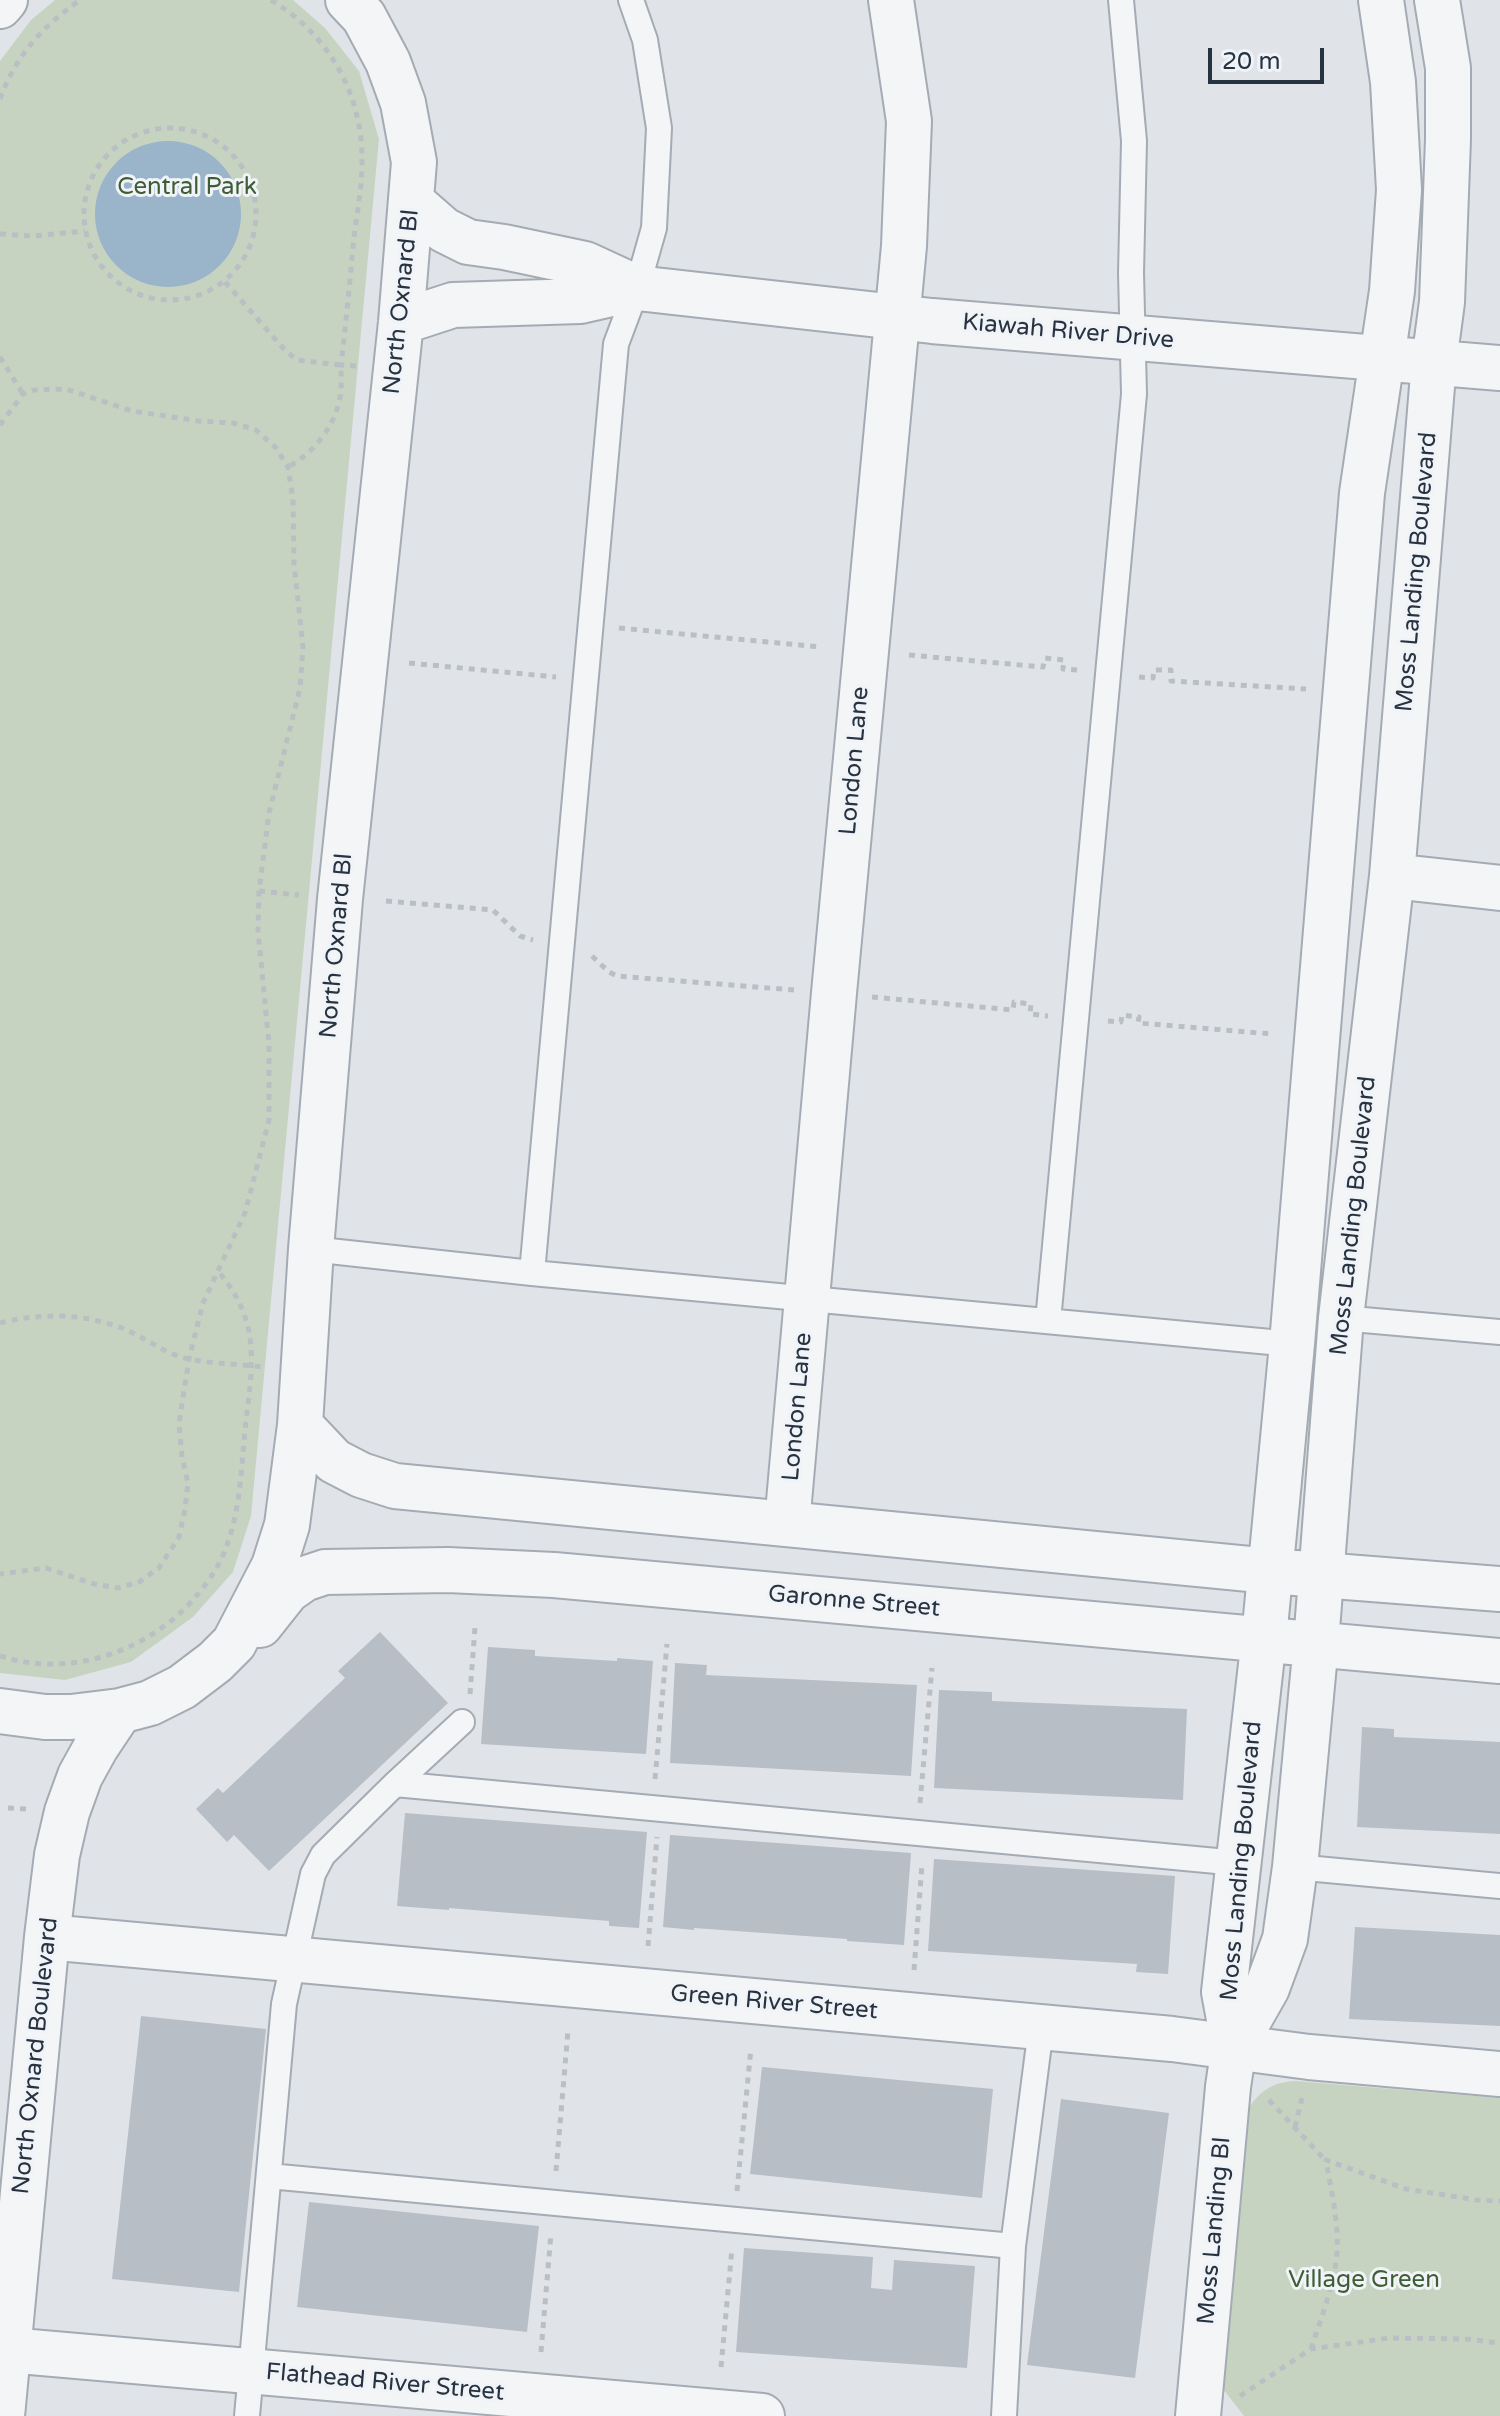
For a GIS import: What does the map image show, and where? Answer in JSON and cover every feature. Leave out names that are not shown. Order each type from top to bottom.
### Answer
[{"type":"street","points":[[0,6],[5,0]]},
{"type":"street","name":"North Oxnard Bl","points":[[0,1711],[71,1717],[120,1711],[150,1703],[182,1687],[234,1643],[274,1566],[287,1525],[300,1425],[340,899],[401,322],[414,162],[403,103],[388,62],[364,17],[348,0]]},
{"type":"street","name":"London Lane","points":[[787,1524],[904,246],[909,121],[891,0]]},
{"type":"street","name":"Moss Landing Boulevard","points":[[1234,2046],[1224,1992],[1264,1638],[1292,1344],[1362,493],[1392,291],[1399,190],[1393,82],[1381,0]]},
{"type":"street","name":"Moss Landing Boulevard","points":[[1234,2046],[1267,1988],[1285,1939],[1295,1867],[1341,1318],[1392,876],[1434,362],[1442,302],[1448,68],[1437,0]]},
{"type":"street","name":"Kiawah River Drive","points":[[412,202],[444,230],[468,242],[585,264],[637,288],[897,317],[1500,368]]},
{"type":"street","name":"Kiawah River Drive","points":[[401,322],[453,305],[580,301],[637,288]]},
{"type":"street","points":[[1392,876],[1500,888]]},
{"type":"street","points":[[300,1425],[334,1461],[361,1475],[395,1486],[1270,1571],[1500,1589]]},
{"type":"street","name":"Garonne Street","points":[[234,1643],[259,1627],[287,1591],[304,1579],[325,1572],[448,1570],[554,1575],[1500,1661]]},
{"type":"street","name":"North Oxnard Boulevard","points":[[2,2416],[57,1855],[67,1812],[80,1776],[120,1711]]},
{"type":"street","name":"Green River Street","points":[[47,1937],[1234,2046],[1309,2057],[1500,2074]]},
{"type":"street","name":"Moss Landing Bl","points":[[1213,2410],[1228,2087],[1234,2046]]},
{"type":"street","name":"Flathead River Street","points":[[8,2350],[762,2416]]},
{"type":"lane","points":[[532,1273],[616,344],[637,288],[654,228],[659,128],[645,40],[631,0]]},
{"type":"lane","points":[[1048,1321],[1134,394],[1131,273],[1134,141],[1121,0]]},
{"type":"lane","points":[[311,1249],[532,1273],[1292,1344]]},
{"type":"lane","points":[[1341,1318],[1500,1332]]},
{"type":"lane","points":[[247,2416],[284,2004],[313,1874],[323,1855],[462,1722]]},
{"type":"lane","points":[[395,1784],[1238,1863]]},
{"type":"lane","points":[[1295,1867],[1500,1886]]},
{"type":"lane","points":[[1004,2416],[1013,2246],[1041,2028]]},
{"type":"lane","points":[[269,2176],[1013,2246]]},
{"type":"path","points":[[0,99],[10,72],[32,41],[55,18],[80,0]]},
{"type":"path","points":[[271,0],[297,17],[322,42],[339,67],[359,127],[362,162],[340,396],[332,425],[310,451],[288,467]]},
{"type":"path","points":[[159,128],[187,129],[213,138],[236,156],[251,180],[257,207],[255,236],[244,261],[225,282],[198,296],[170,301],[140,296],[115,281],[95,259],[85,231],[84,204],[93,176],[109,153],[132,136],[159,128]]},
{"type":"path","points":[[0,234],[33,236],[85,231]]},
{"type":"path","points":[[225,282],[297,360],[363,366]]},
{"type":"path","points":[[0,357],[23,394]]},
{"type":"path","points":[[0,425],[23,394],[34,390],[66,389],[132,411],[233,423],[256,430],[276,448],[288,467],[303,647],[300,688],[269,813],[259,891],[258,931],[269,1044],[269,1120],[245,1213],[203,1303],[189,1359],[179,1423],[188,1483],[179,1537],[159,1568],[139,1582],[118,1588],[94,1584],[46,1568],[0,1574]]},
{"type":"path","points":[[591,626],[821,647]]},
{"type":"path","points":[[909,655],[1043,667],[1045,658],[1064,660],[1063,669],[1089,672]]},
{"type":"path","points":[[409,663],[586,680]]},
{"type":"path","points":[[1126,676],[1153,678],[1154,670],[1171,670],[1171,681],[1306,689]]},
{"type":"path","points":[[259,891],[311,896]]},
{"type":"path","points":[[386,901],[493,910],[520,936],[542,943]]},
{"type":"path","points":[[587,953],[609,972],[621,977],[801,991]]},
{"type":"path","points":[[865,996],[1013,1010],[1014,1002],[1031,1004],[1030,1014],[1058,1017]]},
{"type":"path","points":[[1095,1020],[1121,1022],[1122,1015],[1139,1017],[1138,1023],[1273,1034]]},
{"type":"path","points":[[0,1656],[68,1663],[98,1659],[132,1648],[171,1621],[206,1585],[223,1558],[233,1528],[238,1498],[252,1366],[249,1325],[235,1290],[217,1270]]},
{"type":"path","points":[[0,1323],[31,1316],[78,1316],[123,1328],[168,1352],[189,1359],[273,1369]]},
{"type":"path","points":[[462,1722],[469,1712],[475,1627]]},
{"type":"path","points":[[655,1787],[667,1644]]},
{"type":"path","points":[[919,1816],[932,1668]]},
{"type":"path","points":[[648,1946],[658,1828]]},
{"type":"path","points":[[914,1970],[923,1851]]},
{"type":"path","points":[[1261,2090],[1326,2160],[1406,2189],[1500,2201]]},
{"type":"path","points":[[1295,2128],[1303,2092]]},
{"type":"path","points":[[1311,2349],[1329,2297],[1337,2252],[1335,2209],[1326,2160]]},
{"type":"path","points":[[1213,2410],[1311,2349],[1389,2338],[1466,2339],[1500,2343]]},
{"type":"green space","name":"Central Park","points":[[55,0],[293,0],[325,28],[359,71],[379,139],[251,1516],[233,1572],[193,1617],[131,1662],[65,1680],[0,1673],[0,61],[31,20]]},
{"type":"green space","name":"Village Green","points":[[1295,2081],[1500,2098],[1500,2416],[1244,2416],[1223,2389],[1220,2368],[1244,2117],[1264,2091]]},
{"type":"water","points":[[168,141],[196,146],[220,162],[236,186],[241,214],[236,242],[220,266],[196,282],[168,287],[140,282],[116,266],[100,242],[95,214],[100,186],[116,162],[140,146]]},
{"type":"building","points":[[380,1632],[448,1703],[269,1871],[234,1835],[227,1842],[196,1809],[218,1788],[223,1793],[345,1678],[338,1671]]},
{"type":"building","points":[[488,1647],[535,1650],[535,1656],[653,1661],[646,1754],[481,1744]]},
{"type":"building","points":[[675,1663],[707,1665],[706,1675],[917,1685],[911,1776],[670,1763]]},
{"type":"building","points":[[939,1690],[992,1692],[992,1701],[1187,1709],[1183,1800],[934,1788]]},
{"type":"building","points":[[1362,1727],[1394,1729],[1394,1737],[1500,1742],[1500,1834],[1357,1827]]},
{"type":"building","points":[[405,1813],[647,1832],[639,1928],[609,1926],[609,1921],[397,1906]]},
{"type":"building","points":[[670,1835],[911,1853],[904,1945],[663,1927]]},
{"type":"building","points":[[934,1859],[1175,1876],[1168,1974],[1136,1972],[1137,1964],[928,1951]]},
{"type":"building","points":[[1355,1927],[1500,1935],[1500,2026],[1349,2019]]},
{"type":"building","points":[[141,2016],[266,2029],[239,2292],[112,2279]]},
{"type":"building","points":[[762,2067],[993,2089],[982,2198],[750,2174]]},
{"type":"building","points":[[1061,2099],[1169,2113],[1135,2378],[1027,2365]]},
{"type":"building","points":[[309,2202],[539,2226],[527,2332],[297,2307]]},
{"type":"building","points":[[744,2248],[873,2257],[871,2288],[892,2290],[894,2260],[975,2266],[967,2368],[736,2352]]}]
